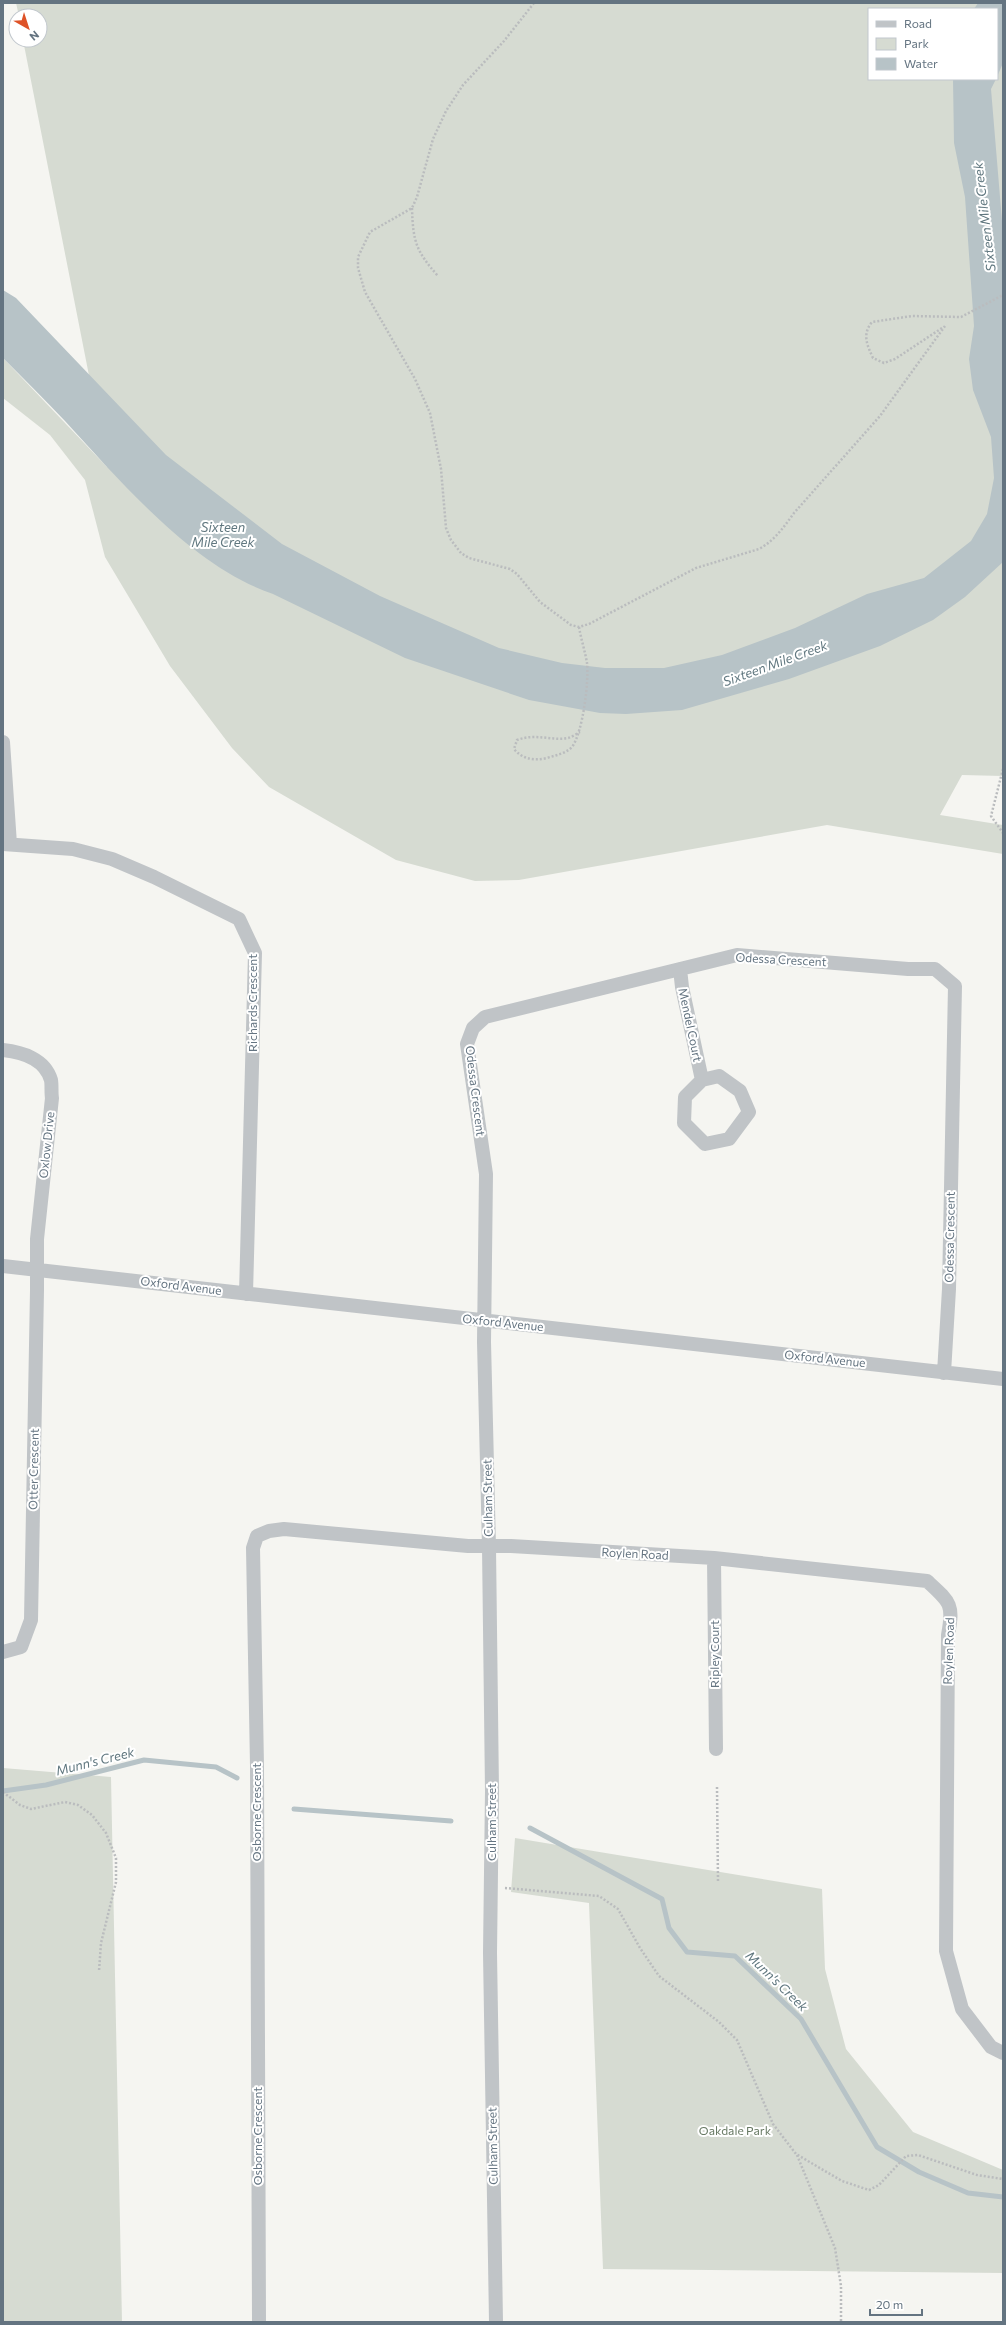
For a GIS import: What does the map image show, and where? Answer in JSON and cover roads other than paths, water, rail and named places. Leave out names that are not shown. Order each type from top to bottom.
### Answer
[{"type":"street","points":[[3,742],[6,844]]},
{"type":"street","name":"Richards Crescent","points":[[6,844],[73,849],[112,860],[154,877],[239,919],[255,953],[246,1294]]},
{"type":"street","name":"Odessa Crescent","points":[[485,1321],[486,1174],[467,1044],[473,1028],[485,1017],[737,955],[908,969],[935,969],[955,986],[949,1289],[944,1373]]},
{"type":"street","name":"Mendel Court","points":[[680,969],[682,987],[702,1080]]},
{"type":"street","name":"Oxlow Drive","points":[[3,1050],[16,1051],[40,1062],[51,1079],[52,1098],[37,1239],[36,1270]]},
{"type":"street","points":[[719,1076],[740,1091],[748,1112],[729,1139],[706,1144],[684,1123],[685,1097],[702,1080],[719,1076]]},
{"type":"street","name":"Oxford Avenue","points":[[3,1266],[1003,1379]]},
{"type":"street","name":"Otter Crescent","points":[[3,1652],[21,1647],[31,1620],[38,1290],[36,1270]]},
{"type":"street","name":"Culham Street","points":[[485,1321],[492,1791],[490,1953],[496,2322]]},
{"type":"street","name":"Osborne Crescent","points":[[259,2322],[256,1766],[253,1548],[257,1536],[269,1531],[284,1529],[489,1547]]},
{"type":"street","name":"Roylen Road","points":[[489,1547],[512,1546],[714,1558],[927,1582],[944,1597],[952,1614],[948,1635],[946,1951],[962,2009],[991,2047],[1003,2053]]},
{"type":"street","name":"Ripley Court","points":[[714,1558],[716,1749]]},
{"type":"water","points":[[978,3],[1003,3],[1003,63],[998,75],[998,8],[975,8]]},
{"type":"water","name":"Sixteen Mile Creek","points":[[953,80],[996,80],[991,89],[1003,233],[1003,562],[965,597],[933,620],[880,646],[789,679],[682,710],[626,714],[600,713],[529,700],[405,658],[243,581],[215,564],[160,520],[134,495],[65,421],[3,358],[3,290],[16,298],[166,455],[282,544],[380,596],[499,648],[562,663],[605,668],[664,668],[722,655],[795,628],[867,594],[924,578],[971,541],[987,514],[994,478],[991,437],[973,390],[969,359],[974,326],[965,197],[954,143]]},
{"type":"waterway","name":"Munn's Creek","points":[[3,1791],[46,1785],[144,1760],[216,1767],[237,1778]]},
{"type":"waterway","name":"Munn's Creek","points":[[294,1809],[451,1821]]},
{"type":"waterway","name":"Munn's Creek","points":[[530,1828],[662,1899],[669,1928],[687,1952],[735,1956],[801,2019],[877,2147],[919,2172],[968,2193],[1003,2197]]},
{"type":"park label","name":"Oakdale Park","points":[[735,2131]]}]
